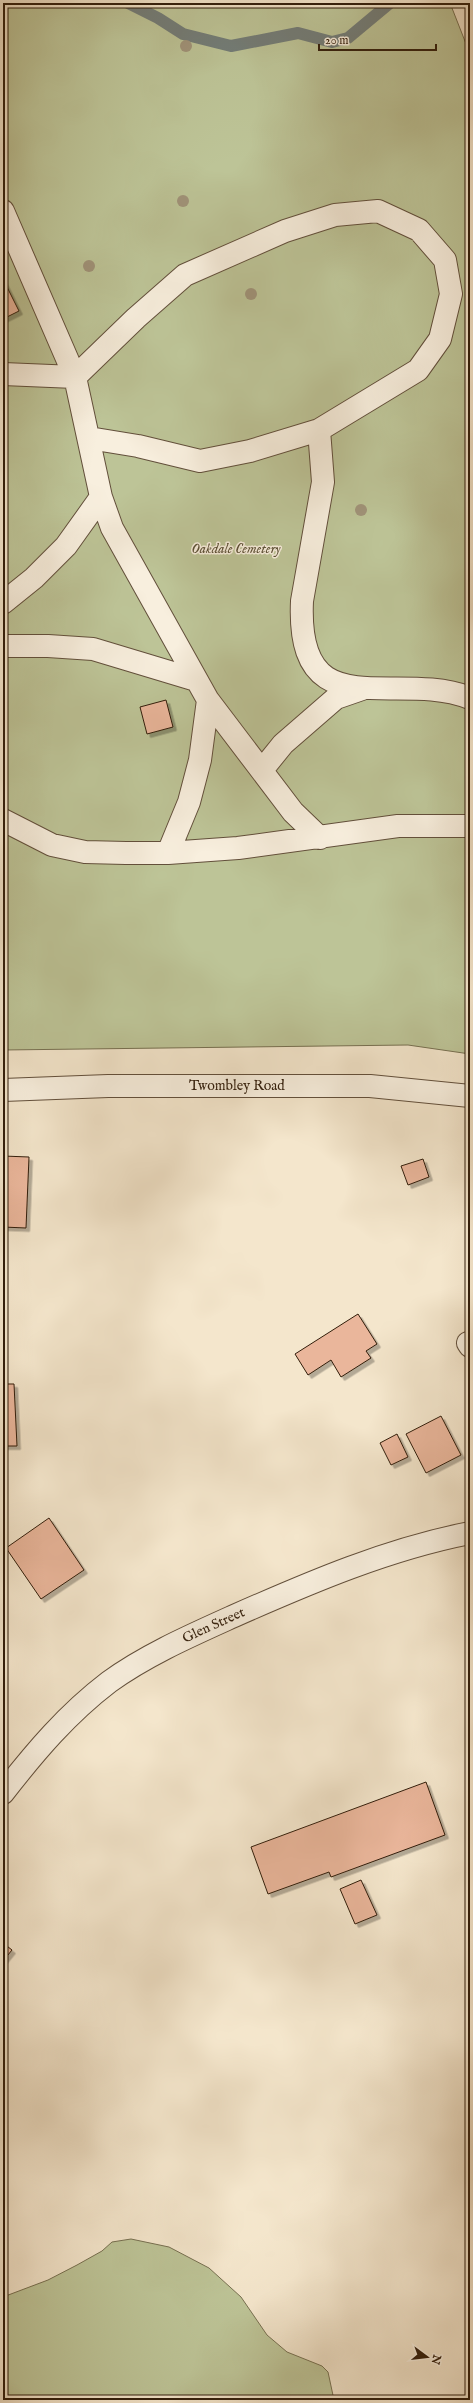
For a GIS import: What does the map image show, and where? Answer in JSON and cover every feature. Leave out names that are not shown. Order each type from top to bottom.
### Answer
[{"type":"street","points":[[3,211],[75,377],[90,438],[101,497],[112,528],[208,700],[239,744],[262,770],[293,812],[320,838]]},
{"type":"street","points":[[3,374],[75,377],[136,318],[185,275],[286,232],[335,215],[378,211],[419,230],[445,260],[451,294],[440,339],[418,370],[319,430],[250,451],[200,461],[138,446],[90,438]]},
{"type":"street","points":[[319,430],[323,482],[302,601],[302,638],[315,667],[327,679],[340,686],[423,687],[453,691],[470,698]]},
{"type":"street","points":[[3,603],[34,578],[66,546],[101,497]]},
{"type":"street","points":[[3,646],[48,646],[93,649],[174,672],[196,680]]},
{"type":"street","points":[[262,770],[283,744],[336,698],[367,687]]},
{"type":"street","points":[[168,853],[189,802],[200,760],[208,700]]},
{"type":"street","points":[[3,820],[52,845],[85,852],[168,853],[238,848],[320,838],[398,826],[470,826]]},
{"type":"street","name":"Twombley Road","points":[[3,1090],[108,1086],[370,1086],[470,1096]]},
{"type":"street","name":"Glen Street","points":[[3,1793],[61,1722],[110,1682],[133,1667],[204,1630],[307,1584],[387,1554],[470,1532]]},
{"type":"green space","name":"Oakdale Cemetery","points":[[3,3],[450,3],[470,54],[470,1054],[408,1045],[3,1050]]},
{"type":"green space","points":[[131,2239],[169,2247],[209,2268],[241,2297],[267,2335],[287,2352],[322,2366],[328,2372],[334,2400],[3,2400],[3,2297],[48,2280],[102,2251],[112,2242]]},
{"type":"building","points":[[3,279],[19,311],[3,319]]},
{"type":"building","points":[[166,700],[173,727],[147,734],[140,707]]},
{"type":"building","points":[[3,1156],[29,1157],[26,1228],[3,1227]]},
{"type":"building","points":[[423,1159],[429,1177],[408,1185],[401,1166]]},
{"type":"building","points":[[358,1314],[377,1344],[366,1351],[371,1358],[341,1377],[331,1360],[308,1375],[295,1354]]},
{"type":"building","points":[[3,1384],[14,1384],[17,1446],[3,1446]]},
{"type":"building","points":[[441,1416],[461,1455],[426,1473],[406,1434]]},
{"type":"building","points":[[397,1434],[408,1457],[391,1465],[380,1443]]},
{"type":"building","points":[[49,1518],[84,1570],[41,1599],[6,1548]]},
{"type":"building","points":[[426,1782],[445,1835],[331,1877],[329,1872],[268,1894],[251,1847]]},
{"type":"building","points":[[361,1880],[377,1915],[355,1924],[340,1889]]},
{"type":"building","points":[[3,1943],[12,1950],[3,1961]]},
{"type":"waterway","points":[[128,3],[158,18],[183,34],[231,46],[298,33],[332,42],[348,38],[390,3]]}]
